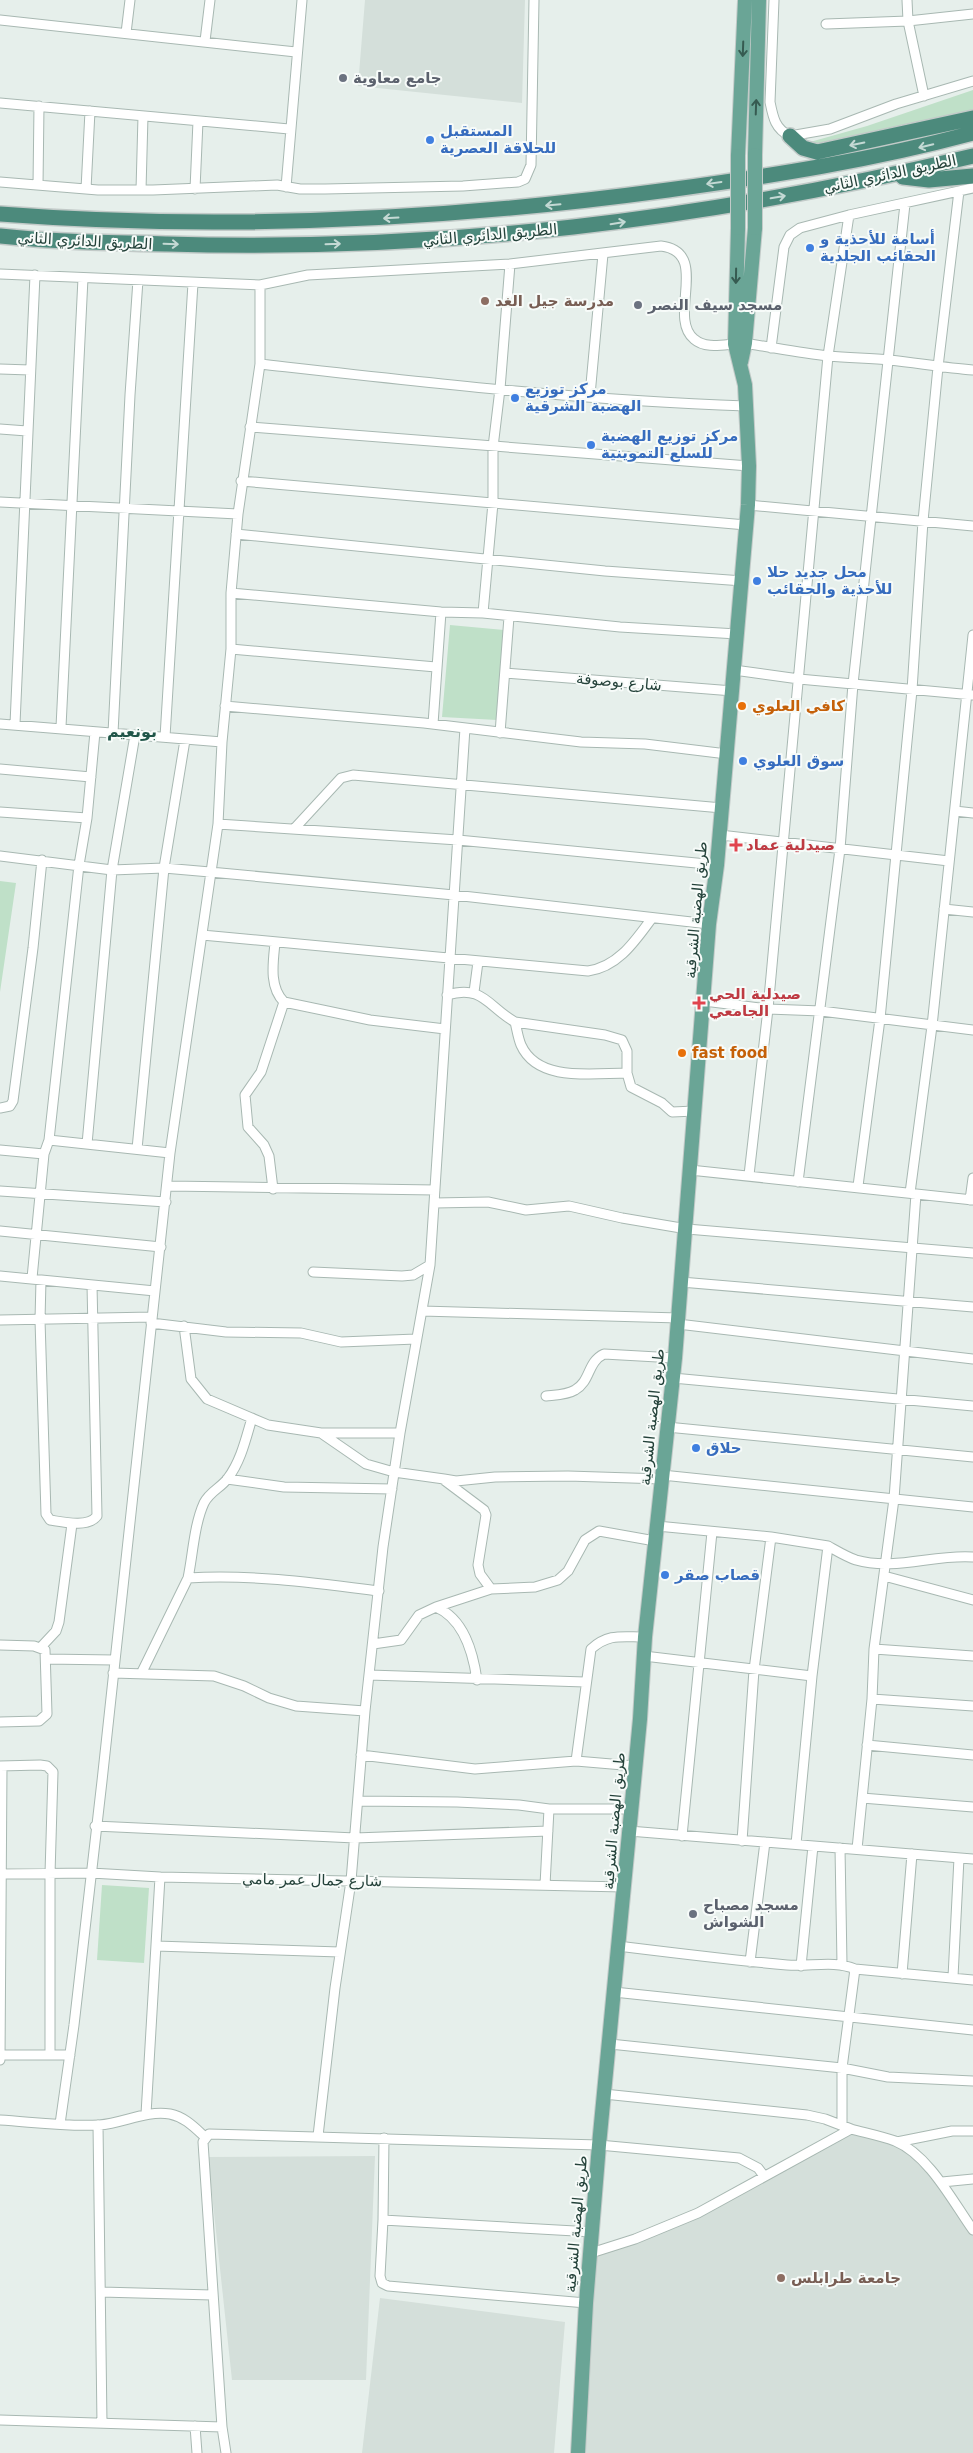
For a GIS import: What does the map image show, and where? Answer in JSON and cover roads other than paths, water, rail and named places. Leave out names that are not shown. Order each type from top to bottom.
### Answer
[{"type":"highway","points":[[790,136],[803,148],[817,152],[973,118]]},
{"type":"highway","name":"الطريق الدائري الثاني","points":[[0,214],[126,220],[227,222],[421,216],[567,204],[742,180],[866,159],[973,133]]},
{"type":"highway","name":"الطريق الدائري الثاني","points":[[0,236],[241,246],[422,240],[601,225],[740,204],[889,176],[973,156]]},
{"type":"highway","points":[[889,176],[929,180],[973,176]]},
{"type":"main road","points":[[740,344],[738,156],[745,0]]},
{"type":"main road","points":[[740,344],[754,228],[759,0]]},
{"type":"main road","name":"طريق الهضبة الشرقية","points":[[578,2453],[586,2303],[599,2144],[635,1766],[644,1637],[673,1378],[687,1229],[694,1111],[709,924],[718,865],[743,581],[749,466],[740,344]]},
{"type":"street","points":[[126,33],[130,0]]},
{"type":"street","points":[[205,41],[210,0]]},
{"type":"street","points":[[286,187],[289,130],[302,0]]},
{"type":"street","points":[[0,182],[86,189],[195,189],[277,185],[325,190],[518,182],[526,179],[531,165],[534,0]]},
{"type":"street","points":[[774,0],[770,102],[773,117],[779,128],[790,136],[803,135],[830,128],[973,81]]},
{"type":"street","points":[[907,0],[908,21],[924,96]]},
{"type":"street","points":[[826,24],[908,21],[973,14]]},
{"type":"street","points":[[0,20],[296,52]]},
{"type":"street","points":[[0,103],[289,130]]},
{"type":"street","points":[[38,186],[39,106]]},
{"type":"street","points":[[86,189],[90,111]]},
{"type":"street","points":[[141,190],[143,116]]},
{"type":"street","points":[[195,189],[198,122]]},
{"type":"street","points":[[771,348],[786,240],[794,230],[849,215],[973,188]]},
{"type":"street","points":[[858,1186],[880,1019],[912,690],[923,521],[938,367],[960,191]]},
{"type":"street","points":[[798,1182],[840,849],[853,684],[890,360],[905,204]]},
{"type":"street","points":[[749,1175],[784,844],[828,356],[849,215]]},
{"type":"street","points":[[0,274],[260,285],[308,275],[510,264],[661,246],[671,247],[680,253],[685,262],[685,320],[688,332],[694,340],[705,344],[740,344],[828,356],[890,360],[973,370]]},
{"type":"street","points":[[590,396],[603,254]]},
{"type":"street","points":[[483,613],[493,503],[493,448],[500,389],[510,264]]},
{"type":"street","points":[[15,724],[23,503],[35,275]]},
{"type":"street","points":[[61,727],[83,278]]},
{"type":"street","points":[[113,733],[138,280]]},
{"type":"street","points":[[165,737],[193,283]]},
{"type":"street","points":[[60,2124],[91,1873],[151,1320],[168,1186],[170,1153],[218,824],[222,742],[232,649],[231,593],[236,534],[241,481],[260,364],[260,285]]},
{"type":"street","points":[[260,364],[500,389],[659,403],[746,406]]},
{"type":"street","points":[[0,369],[30,370]]},
{"type":"street","points":[[250,427],[493,448],[574,452],[749,466]]},
{"type":"street","points":[[0,428],[27,431]]},
{"type":"street","points":[[241,481],[746,525]]},
{"type":"street","points":[[0,502],[238,514]]},
{"type":"street","points":[[748,505],[973,526]]},
{"type":"street","points":[[236,534],[488,560],[743,581]]},
{"type":"street","points":[[231,593],[441,612],[483,613],[620,627],[737,634]]},
{"type":"street","points":[[433,724],[441,612]]},
{"type":"street","points":[[500,733],[509,617]]},
{"type":"street","points":[[857,1849],[872,1699],[874,1649],[894,1499],[913,1247],[913,1194],[949,860],[971,695],[973,635]]},
{"type":"street","points":[[232,649],[436,667]]},
{"type":"street","points":[[734,670],[799,679],[971,695]]},
{"type":"street","name":"شارع بوصوفة","points":[[506,673],[733,691]]},
{"type":"street","points":[[225,706],[433,724],[581,742],[659,746],[727,754]]},
{"type":"street","points":[[0,724],[61,727],[95,732],[222,742]]},
{"type":"street","points":[[318,2136],[340,1952],[351,1881],[365,1711],[383,1547],[400,1434],[430,1265],[465,728]]},
{"type":"street","points":[[92,1285],[91,1319],[97,1516],[94,1520],[72,1524],[50,1520],[46,1514],[40,1320],[36,1279],[36,1235],[79,865],[87,818],[95,732]]},
{"type":"street","points":[[87,1144],[112,870],[135,735]]},
{"type":"street","points":[[137,1149],[164,868],[184,740]]},
{"type":"street","points":[[0,769],[91,777]]},
{"type":"street","points":[[294,829],[333,786],[347,776],[722,808]]},
{"type":"street","points":[[955,811],[973,812]]},
{"type":"street","points":[[0,812],[87,818]]},
{"type":"street","points":[[218,824],[458,840],[718,865]]},
{"type":"street","points":[[720,835],[784,844],[949,860]]},
{"type":"street","points":[[0,856],[112,870],[164,868],[454,895],[709,924]]},
{"type":"street","points":[[0,1108],[10,1106],[13,1100],[33,948],[42,860]]},
{"type":"street","points":[[944,909],[973,912]]},
{"type":"street","points":[[202,935],[478,962],[569,970],[598,970],[615,961],[626,951],[652,918]]},
{"type":"street","points":[[275,943],[272,970],[277,992],[284,1002],[370,1020],[445,1029]]},
{"type":"street","points":[[474,992],[478,962]]},
{"type":"street","points":[[447,995],[458,992],[474,992],[491,1002],[502,1014],[514,1022],[605,1035],[622,1040],[627,1051],[629,1084],[633,1090],[662,1103],[670,1112],[694,1111]]},
{"type":"street","points":[[704,1001],[768,1009],[821,1011],[973,1030]]},
{"type":"street","points":[[273,1189],[268,1156],[264,1145],[248,1127],[245,1095],[261,1072],[284,1002]]},
{"type":"street","points":[[514,1022],[521,1046],[534,1062],[548,1070],[565,1073],[627,1073]]},
{"type":"street","points":[[48,1140],[170,1153]]},
{"type":"street","points":[[0,1150],[44,1154]]},
{"type":"street","points":[[690,1170],[749,1175],[798,1182],[858,1186],[972,1200],[973,1178]]},
{"type":"street","points":[[168,1186],[435,1190]]},
{"type":"street","points":[[0,1190],[166,1202]]},
{"type":"street","points":[[435,1203],[488,1202],[526,1210],[569,1206],[622,1218],[687,1229],[973,1253]]},
{"type":"street","points":[[0,1231],[161,1247]]},
{"type":"street","points":[[313,1272],[402,1276],[413,1275],[430,1265]]},
{"type":"street","points":[[0,1276],[155,1291]]},
{"type":"street","points":[[681,1282],[973,1307]]},
{"type":"street","points":[[422,1310],[678,1321],[973,1359]]},
{"type":"street","points":[[0,1320],[151,1320],[226,1332],[302,1332],[341,1342],[416,1339]]},
{"type":"street","points":[[184,1326],[191,1379],[207,1399],[268,1425],[321,1433],[400,1434]]},
{"type":"street","points":[[546,1396],[573,1392],[588,1376],[595,1360],[604,1354],[675,1358]]},
{"type":"street","points":[[673,1378],[973,1406]]},
{"type":"street","points":[[141,1674],[188,1578],[202,1508],[211,1492],[228,1479],[237,1462],[252,1418]]},
{"type":"street","points":[[667,1427],[973,1456]]},
{"type":"street","points":[[321,1433],[366,1464],[394,1472],[444,1479],[568,1476],[662,1477],[973,1507]]},
{"type":"street","points":[[228,1479],[284,1487],[392,1489]]},
{"type":"street","points":[[444,1479],[484,1510],[486,1515],[478,1565],[480,1574],[491,1589]]},
{"type":"street","points":[[41,1647],[56,1630],[59,1622],[72,1524]]},
{"type":"street","points":[[657,1526],[771,1537],[828,1546],[856,1560],[885,1565],[959,1556],[973,1557]]},
{"type":"street","points":[[373,1644],[401,1640],[419,1615],[436,1607],[491,1589],[535,1587],[558,1580],[568,1571],[585,1540],[599,1531],[655,1541]]},
{"type":"street","points":[[682,1836],[712,1532]]},
{"type":"street","points":[[742,1841],[754,1670],[771,1537]]},
{"type":"street","points":[[796,1844],[812,1676],[828,1546]]},
{"type":"street","points":[[188,1578],[216,1576],[297,1581],[379,1591]]},
{"type":"street","points":[[884,1576],[973,1600]]},
{"type":"street","points":[[436,1607],[446,1611],[467,1639],[472,1649],[477,1680]]},
{"type":"street","points":[[576,1761],[585,1682],[591,1649],[603,1639],[610,1637],[644,1637]]},
{"type":"street","points":[[0,1645],[41,1647],[46,1650],[47,1714],[39,1721],[0,1722]]},
{"type":"street","points":[[874,1649],[973,1656]]},
{"type":"street","points":[[644,1656],[812,1676]]},
{"type":"street","points":[[46,1658],[114,1660]]},
{"type":"street","points":[[113,1672],[214,1676],[244,1686],[269,1698],[296,1706],[365,1711]]},
{"type":"street","points":[[369,1675],[585,1682]]},
{"type":"street","points":[[872,1699],[973,1706]]},
{"type":"street","points":[[867,1745],[973,1755]]},
{"type":"street","points":[[361,1755],[475,1769],[576,1761],[635,1766]]},
{"type":"street","points":[[0,2060],[1,1766],[40,1765],[47,1766],[53,1772],[50,1874],[50,2055]]},
{"type":"street","points":[[862,1798],[973,1807]]},
{"type":"street","points":[[359,1801],[466,1802],[549,1809],[631,1808]]},
{"type":"street","points":[[545,1886],[549,1809]]},
{"type":"street","points":[[95,1826],[355,1838],[548,1831]]},
{"type":"street","points":[[629,1831],[973,1859]]},
{"type":"street","points":[[750,1962],[765,1842]]},
{"type":"street","points":[[802,1966],[813,1846]]},
{"type":"street","points":[[840,1848],[842,1964]]},
{"type":"street","points":[[902,1974],[912,1854]]},
{"type":"street","points":[[953,1977],[959,1858]]},
{"type":"street","name":"شارع جمال عمر مامي","points":[[1,1874],[91,1873],[160,1877],[624,1887]]},
{"type":"street","points":[[146,2114],[160,1877]]},
{"type":"street","points":[[156,1946],[340,1952]]},
{"type":"street","points":[[618,1946],[750,1962],[802,1966],[842,1964],[855,1970],[973,1980]]},
{"type":"street","points":[[842,2124],[842,2068],[855,1970]]},
{"type":"street","points":[[614,1992],[973,2030]]},
{"type":"street","points":[[610,2044],[842,2068],[888,2077],[973,2082]]},
{"type":"street","points":[[0,2055],[70,2055]]},
{"type":"street","points":[[604,2094],[807,2116],[842,2124],[851,2130],[897,2142],[920,2159],[942,2182],[972,2228]]},
{"type":"street","points":[[0,2120],[98,2125],[122,2122],[146,2114],[171,2114],[188,2121],[205,2137]]},
{"type":"street","points":[[98,2125],[102,2423]]},
{"type":"street","points":[[591,2253],[635,2239],[698,2213],[851,2130]]},
{"type":"street","points":[[897,2142],[952,2131],[973,2131]]},
{"type":"street","points":[[226,2453],[222,2427],[212,2295],[203,2142],[205,2137],[214,2133],[599,2144],[739,2158],[758,2168],[764,2176]]},
{"type":"street","points":[[384,2138],[380,2276],[382,2283],[388,2286],[586,2303]]},
{"type":"street","points":[[942,2182],[973,2179]]},
{"type":"street","points":[[383,2220],[593,2232]]},
{"type":"street","points":[[100,2292],[212,2295]]},
{"type":"street","points":[[0,2420],[222,2427]]},
{"type":"street","points":[[195,2426],[197,2453]]},
{"type":"place","name":"جامع معاوية","points":[[343,78]]},
{"type":"place","name":"المستقبل للحلاقة العصرية","points":[[430,140]]},
{"type":"place","name":"أسامة للأحذية و الحقائب الجلدية","points":[[810,248]]},
{"type":"place","name":"مدرسة جيل الغد","points":[[485,301]]},
{"type":"place","name":"مسجد سيف النصر","points":[[638,305]]},
{"type":"place","name":"مركز توزيع الهضبة الشرقية","points":[[515,398]]},
{"type":"place","name":"مركز توزيع الهضبة للسلع التموينية","points":[[591,445]]},
{"type":"place","name":"محل جديد حلا للأحذية والحقائب","points":[[757,581]]},
{"type":"place","name":"كافي العلوي","points":[[742,706]]},
{"type":"place","name":"سوق العلوي","points":[[743,761]]},
{"type":"place","name":"صيدلية عماد","points":[[736,845]]},
{"type":"place","name":"صيدلية الحي الجامعي","points":[[699,1003]]},
{"type":"place","name":"fast food","points":[[682,1053]]},
{"type":"place","name":"حلاق","points":[[696,1448]]},
{"type":"place","name":"قصاب صقر","points":[[665,1575]]},
{"type":"place","name":"مسجد مصباح الشواش","points":[[693,1914]]},
{"type":"place","name":"جامعة طرابلس","points":[[781,2278]]},
{"type":"district","name":"بونعيم","points":[[132,731]]}]
